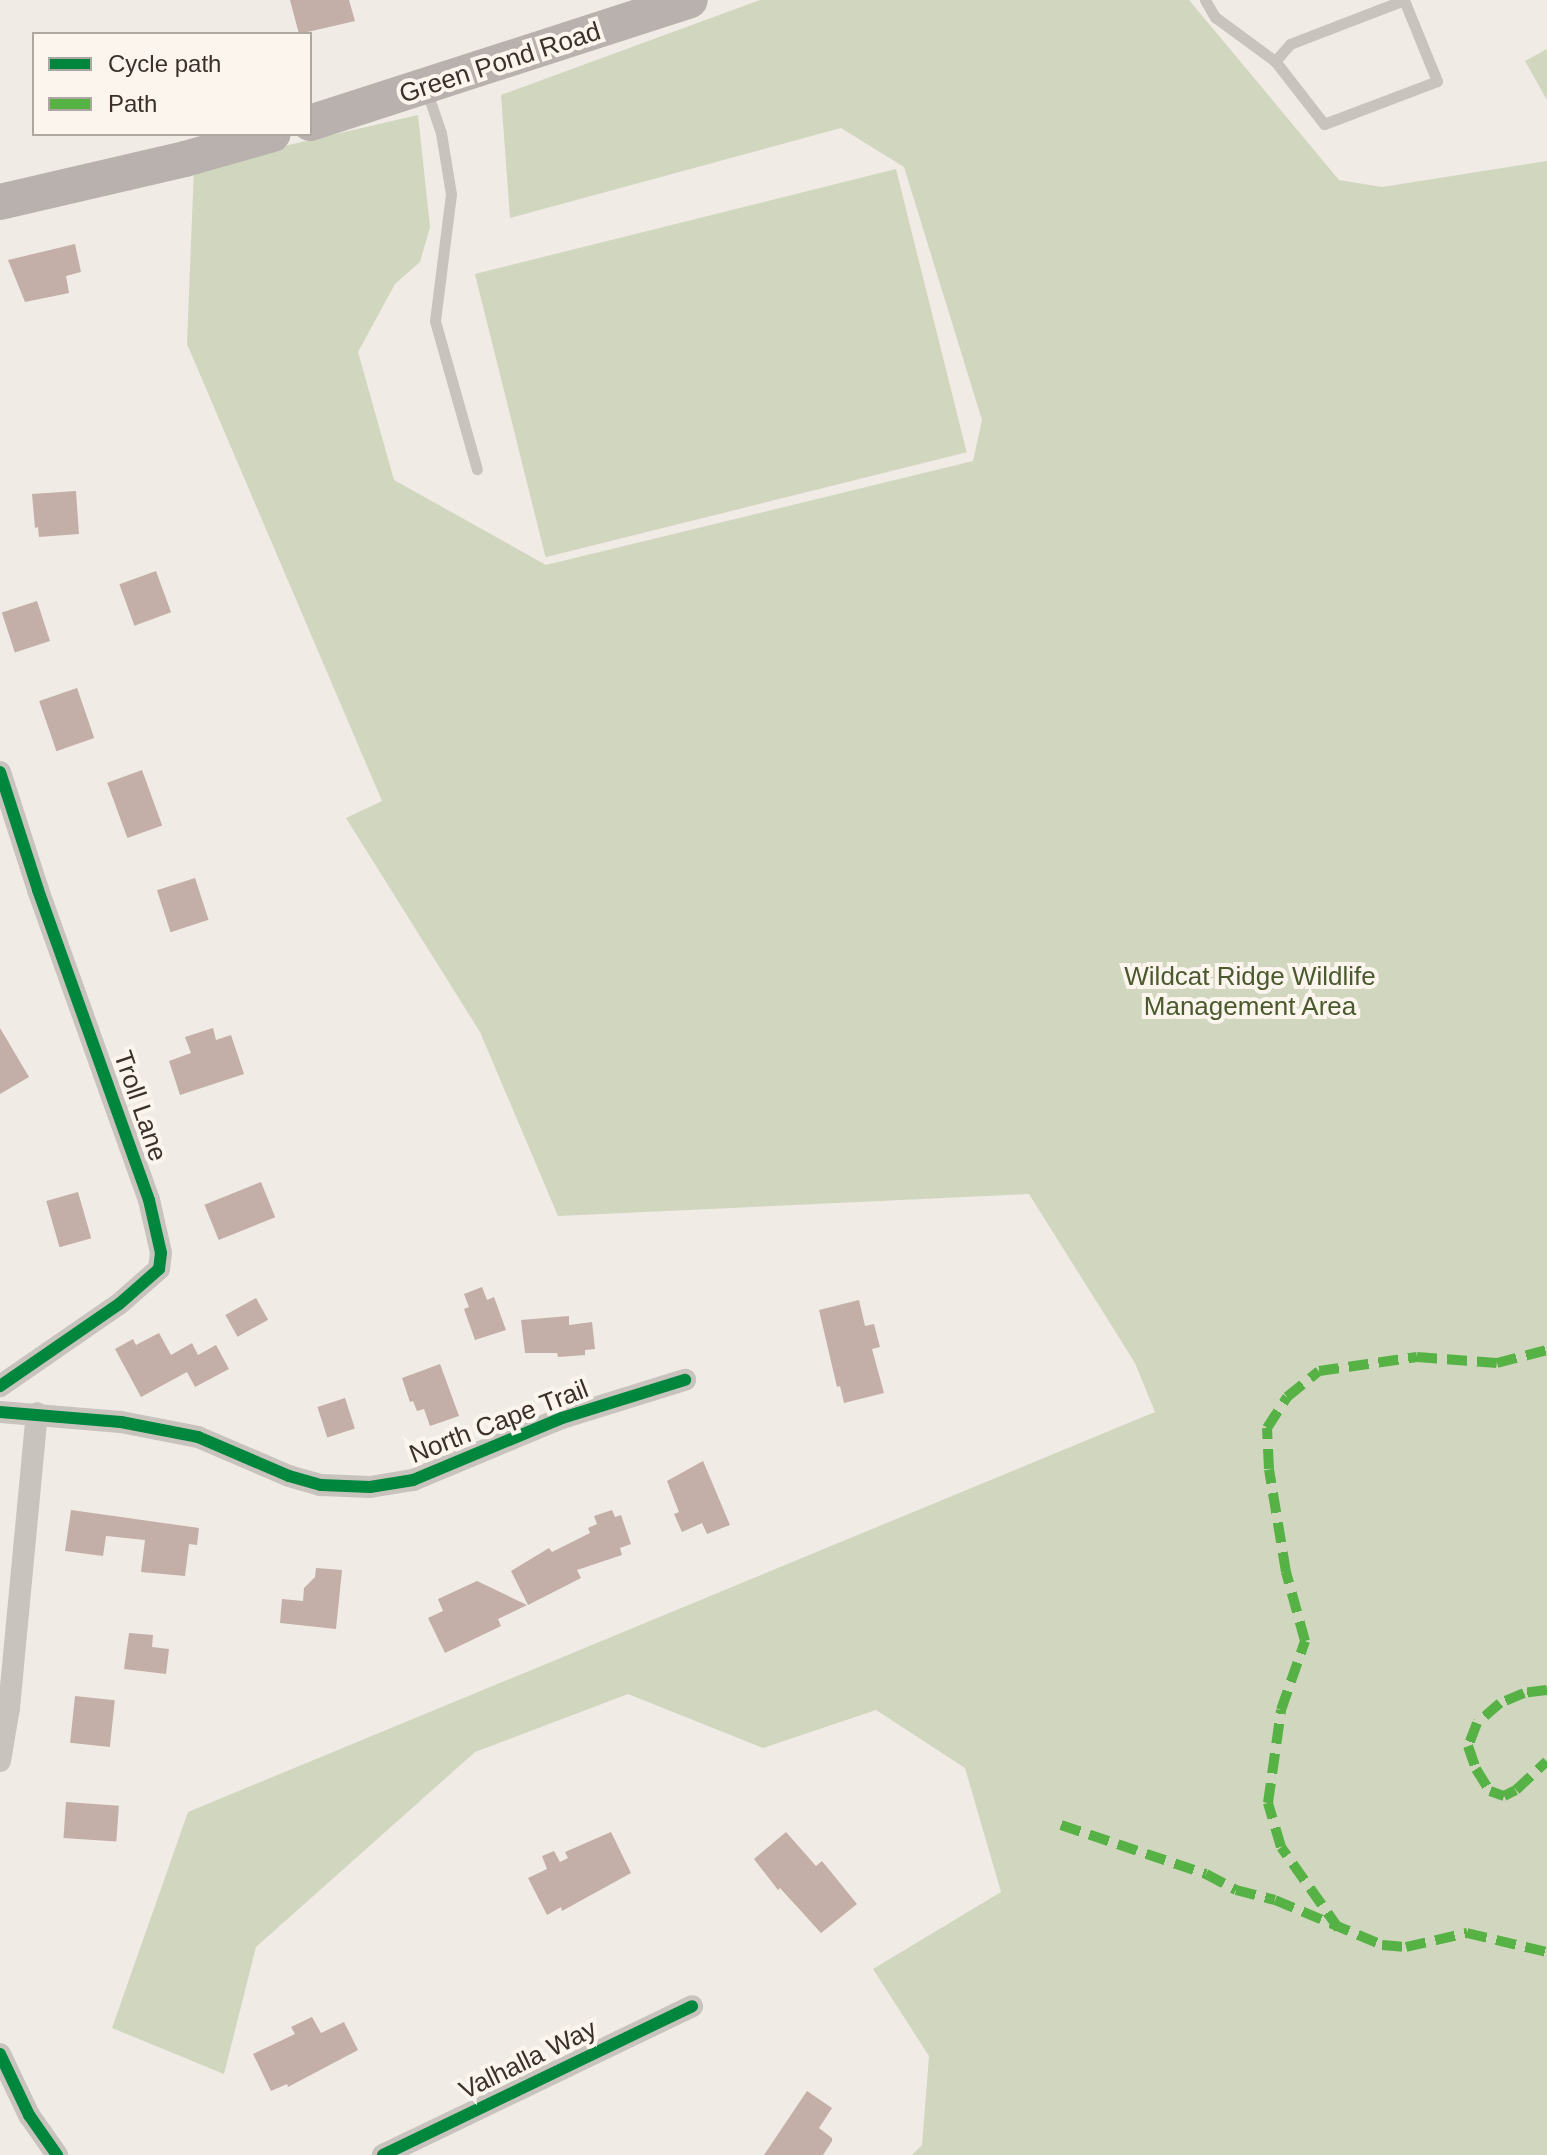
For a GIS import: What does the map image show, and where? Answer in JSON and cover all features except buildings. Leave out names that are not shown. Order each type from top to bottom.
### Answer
[{"type":"main road","name":"Green Pond Road","points":[[312,122],[690,0]]},
{"type":"main road","points":[[0,202],[185,159],[266,136]]},
{"type":"street","name":"Troll Lane","points":[[0,772],[38,890],[149,1200],[161,1253],[159,1269],[119,1304],[0,1386]]},
{"type":"street","name":"North Cape Trail","points":[[0,1412],[121,1422],[198,1437],[289,1476],[321,1485],[370,1487],[413,1480],[562,1418],[685,1380]]},
{"type":"street","points":[[0,1761],[9,1708],[37,1413]]},
{"type":"street","name":"Valhalla Way","points":[[383,2155],[692,2006]]},
{"type":"street","points":[[0,2054],[29,2115],[57,2155]]},
{"type":"lane","points":[[1205,0],[1215,17],[1275,61],[1324,124],[1437,81],[1404,0],[1290,44],[1275,61]]},
{"type":"lane","points":[[425,88],[441,133],[451,194],[435,321],[477,469]]},
{"type":"green space","name":"Wildcat Ridge Wildlife Management Area","points":[[760,0],[1189,0],[1339,180],[1382,187],[1547,161],[1547,2155],[912,2155],[922,2145],[929,2056],[873,1969],[1001,1892],[965,1768],[876,1710],[763,1748],[628,1694],[475,1752],[256,1947],[224,2074],[112,2028],[188,1812],[1155,1412],[1135,1363],[1029,1194],[558,1216],[480,1032],[346,818],[382,801],[187,344],[194,167],[418,115],[430,227],[420,262],[395,284],[358,352],[394,480],[546,565],[973,461],[982,420],[904,167],[841,128],[510,218],[501,95]]},
{"type":"green space","points":[[1547,49],[1547,100],[1525,61]]},
{"type":"green space","points":[[896,169],[967,452],[546,557],[475,274]]},
{"type":"marked path","points":[[1339,1929],[1281,1847],[1268,1803],[1281,1710],[1305,1641],[1286,1572],[1269,1469],[1267,1428],[1287,1397],[1319,1371],[1417,1357],[1497,1363],[1547,1350]]},
{"type":"marked path","points":[[1547,1690],[1524,1693],[1500,1703],[1477,1723],[1468,1746],[1476,1769],[1490,1791],[1504,1796],[1516,1790],[1547,1761]]},
{"type":"marked path","points":[[1061,1825],[1206,1874],[1236,1890],[1275,1900],[1382,1945],[1406,1947],[1467,1933],[1547,1952]]},
{"type":"cycle path","points":[[0,772],[38,890],[149,1200],[161,1253],[159,1269],[119,1304],[0,1386]]},
{"type":"cycle path","points":[[0,1412],[121,1422],[198,1437],[289,1476],[321,1485],[370,1487],[413,1480],[562,1418],[685,1380]]},
{"type":"cycle path","points":[[383,2155],[692,2006]]},
{"type":"cycle path","points":[[0,2054],[29,2115],[57,2155]]}]
